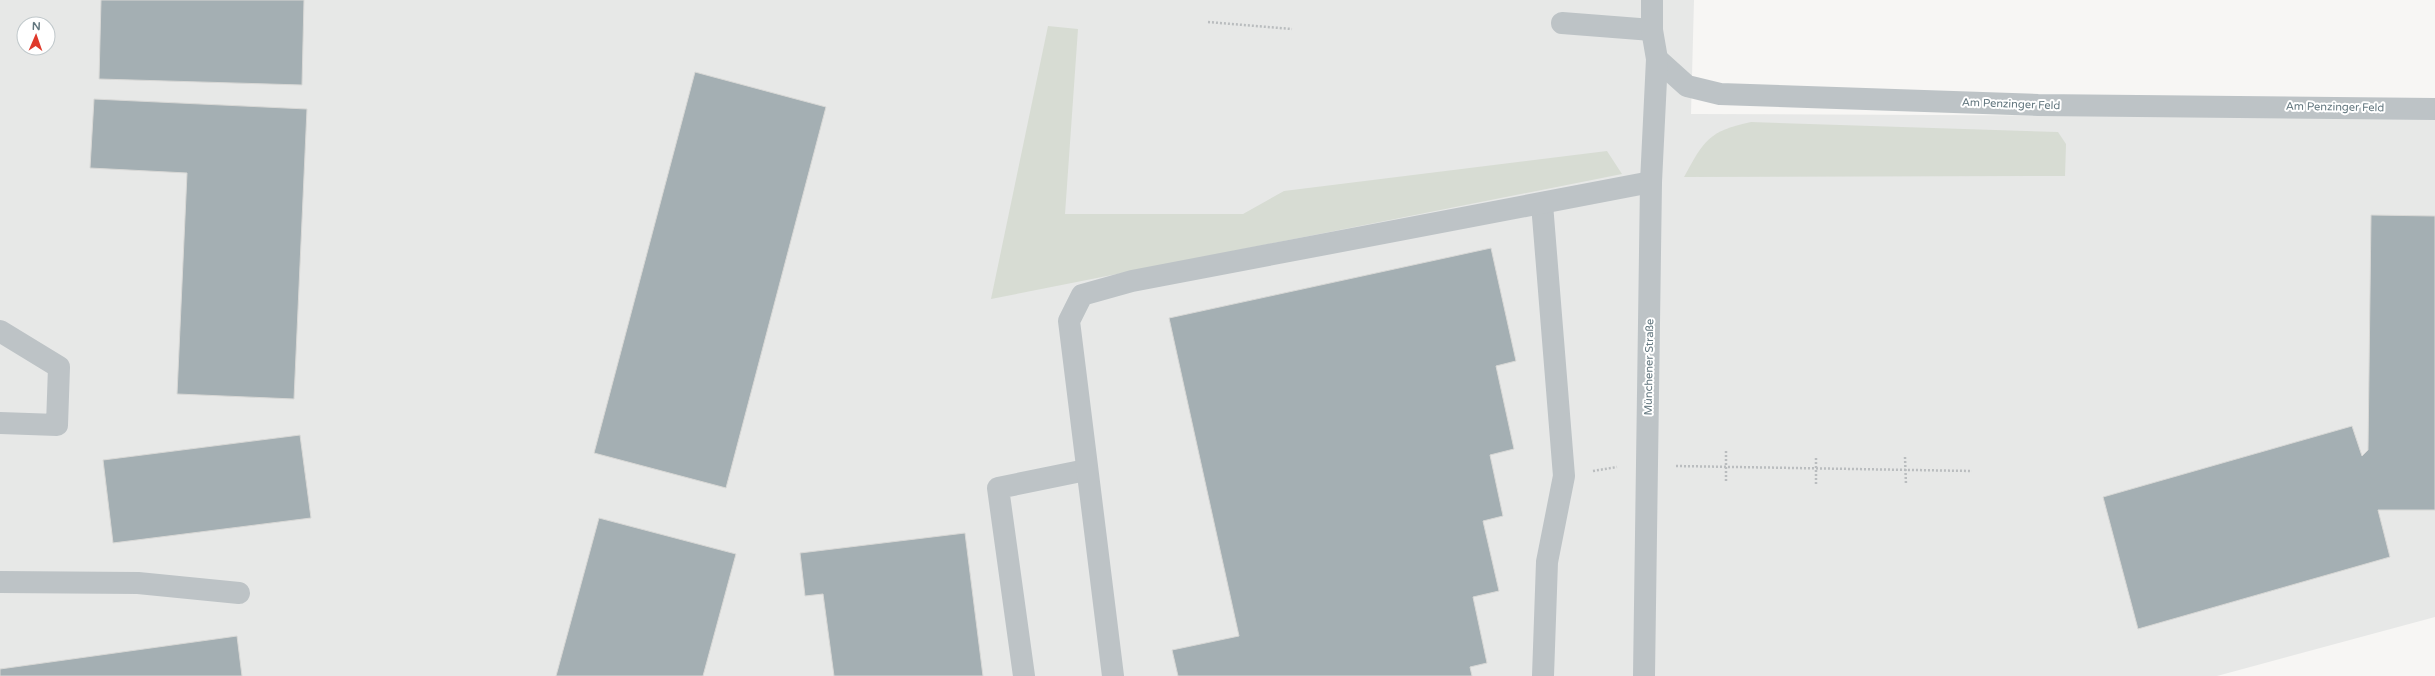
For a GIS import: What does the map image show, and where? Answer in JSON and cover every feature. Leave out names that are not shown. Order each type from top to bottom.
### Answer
[{"type":"street","points":[[1652,0],[1652,30],[1657,59]]},
{"type":"street","points":[[1562,23],[1652,30]]},
{"type":"street","name":"Am Penzinger Feld","points":[[1657,59],[1687,86],[1720,94],[2038,105],[2435,109]]},
{"type":"street","name":"Münchener Straße","points":[[1644,676],[1651,182],[1657,59]]},
{"type":"street","points":[[1113,676],[1086,470],[1069,321],[1082,295],[1132,281],[1651,182]]},
{"type":"street","points":[[1542,204],[1564,476],[1547,562],[1543,676]]},
{"type":"street","points":[[0,331],[59,367],[57,425],[0,423]]},
{"type":"street","points":[[1024,676],[998,488],[1086,470]]},
{"type":"street","points":[[0,582],[138,584],[239,593]]},
{"type":"path","points":[[1208,22],[1292,29]]},
{"type":"path","points":[[1726,451],[1726,483]]},
{"type":"path","points":[[1816,457],[1816,484]]},
{"type":"path","points":[[1905,457],[1906,485]]},
{"type":"path","points":[[1564,476],[1614,468],[1647,466],[1972,471]]},
{"type":"shaded area","points":[[0,0],[1694,0],[1691,114],[2435,117],[2435,617],[2217,676],[0,676]]},
{"type":"shaded area","points":[[1048,26],[1078,29],[1065,214],[1243,214],[1284,191],[1607,151],[1622,174],[991,299]]},
{"type":"shaded area","points":[[1751,122],[2058,132],[2066,144],[2065,176],[1684,177],[1697,154],[1709,139],[1726,129]]},
{"type":"building","points":[[101,0],[304,0],[302,85],[99,79]]},
{"type":"building","points":[[695,72],[826,107],[726,488],[594,453]]},
{"type":"building","points":[[94,99],[307,109],[294,399],[177,394],[187,173],[90,168]]},
{"type":"building","points":[[2371,215],[2435,216],[2435,510],[2378,510],[2390,557],[2138,629],[2103,497],[2352,426],[2362,456],[2368,450]]},
{"type":"building","points":[[1491,248],[1516,361],[1496,366],[1514,449],[1490,455],[1503,516],[1483,521],[1499,591],[1473,597],[1487,663],[1470,667],[1472,676],[1178,676],[1172,650],[1239,636],[1169,318]]},
{"type":"building","points":[[300,435],[311,518],[113,543],[103,460]]},
{"type":"building","points":[[599,518],[736,554],[703,676],[556,676]]},
{"type":"building","points":[[965,533],[983,676],[834,676],[823,594],[805,596],[800,553]]},
{"type":"building","points":[[237,636],[242,676],[0,676],[0,669]]}]
